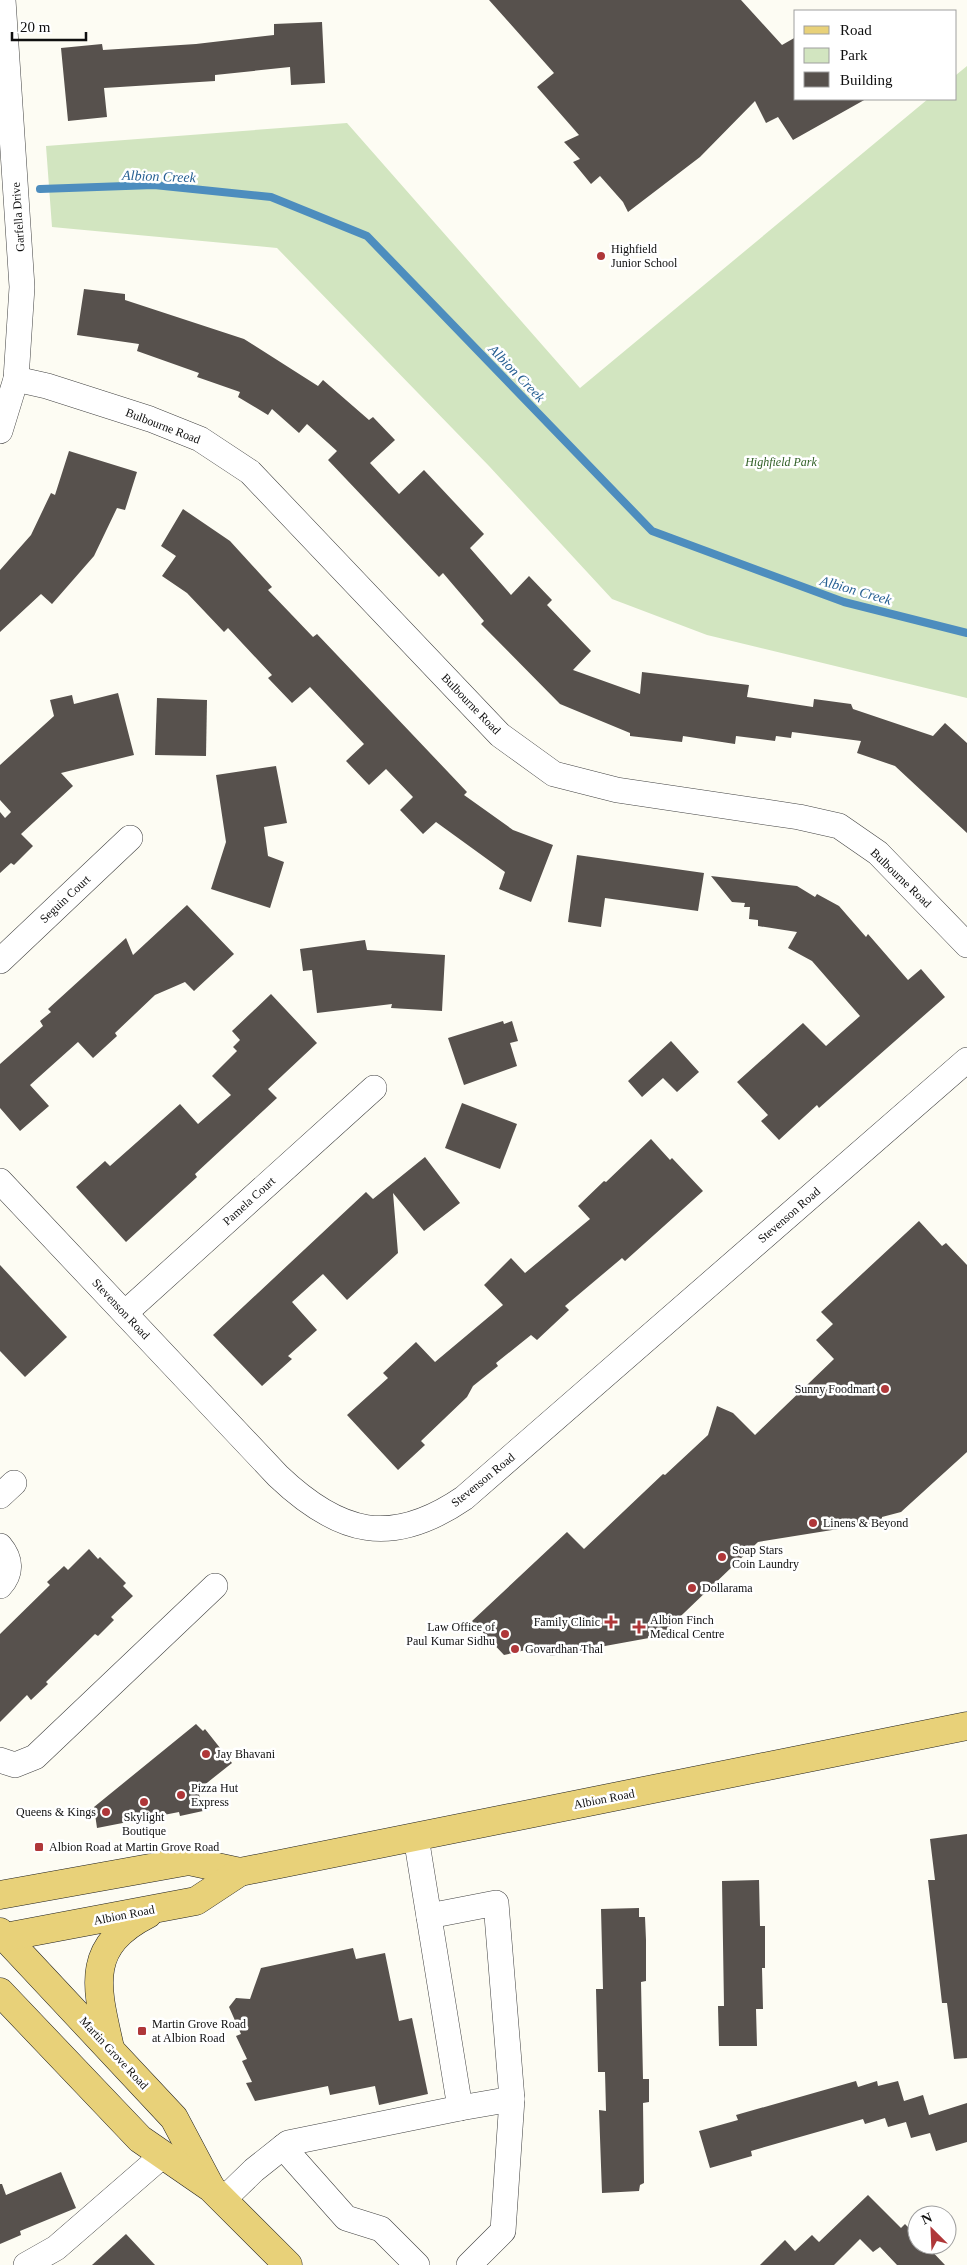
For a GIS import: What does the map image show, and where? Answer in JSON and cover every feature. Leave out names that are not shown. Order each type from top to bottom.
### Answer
[{"type":"main road","name":"Albion Road","points":[[2,1936],[196,1901],[240,1872],[967,1726]]},
{"type":"main road","name":"Albion Road","points":[[0,1895],[189,1861],[240,1872]]},
{"type":"main road","points":[[110,2048],[98,1993],[98,1974],[102,1956],[110,1943],[123,1930],[158,1908]]},
{"type":"main road","name":"Martin Grove Road","points":[[2,1936],[110,2048],[174,2118],[217,2194]]},
{"type":"main road","name":"Martin Grove Road","points":[[0,1992],[140,2139],[217,2194],[288,2265]]},
{"type":"street","name":"Garfella Drive","points":[[0,431],[16,379],[22,287],[3,0]]},
{"type":"street","name":"Bulbourne Road","points":[[16,379],[47,386],[166,425],[200,439],[250,472],[500,735],[554,774],[618,790],[799,816],[839,826],[878,853],[967,945]]},
{"type":"street","name":"Seguin Court","points":[[0,961],[130,838]]},
{"type":"street","name":"Stevenson Road","points":[[0,1181],[278,1476],[301,1497],[324,1513],[347,1524],[369,1528],[393,1527],[416,1523],[441,1514],[464,1498],[967,1060]]},
{"type":"street","name":"Pamela Court","points":[[125,1314],[374,1088]]},
{"type":"street","points":[[0,1546],[6,1553],[9,1570],[7,1578],[0,1586]]},
{"type":"street","points":[[0,1760],[15,1765],[35,1757],[215,1586]]},
{"type":"street","points":[[416,1837],[460,2108]]},
{"type":"street","points":[[429,1916],[496,1903],[512,2099],[503,2231],[469,2265]]},
{"type":"street","points":[[217,2194],[254,2170],[288,2143],[512,2099]]},
{"type":"street","points":[[283,2147],[346,2218],[381,2229],[417,2265]]},
{"type":"street","points":[[26,2265],[56,2248],[162,2156]]},
{"type":"green space","name":"Highfield Park","points":[[967,66],[967,698],[707,635],[612,599],[489,466],[277,248],[52,227],[46,146],[347,123],[580,388],[927,100],[957,100],[957,74]]},
{"type":"building","points":[[489,0],[741,0],[782,45],[794,38],[794,100],[864,100],[793,140],[778,117],[766,123],[755,101],[700,157],[628,212],[623,202],[600,176],[591,184],[573,162],[580,159],[564,142],[579,135],[537,87],[554,73]]},
{"type":"building","points":[[322,22],[325,83],[291,85],[290,67],[215,75],[215,81],[104,88],[107,117],[68,121],[61,48],[102,44],[103,50],[196,44],[274,35],[274,24]]},
{"type":"building","points":[[84,289],[125,294],[125,300],[244,339],[318,386],[323,380],[369,420],[373,417],[395,440],[370,463],[399,494],[424,470],[484,534],[470,548],[511,595],[529,576],[552,600],[547,605],[591,651],[573,670],[640,694],[642,672],[749,685],[747,697],[813,707],[814,699],[851,704],[853,709],[933,736],[945,723],[967,743],[967,833],[895,766],[857,753],[861,741],[792,732],[791,738],[776,736],[775,741],[736,736],[735,744],[683,736],[682,742],[630,736],[630,733],[560,704],[481,624],[484,621],[443,573],[439,577],[328,460],[337,451],[307,424],[299,433],[272,409],[268,415],[238,397],[240,392],[197,377],[199,373],[137,351],[139,344],[77,335]]},
{"type":"building","points":[[69,451],[137,472],[125,510],[117,508],[94,556],[52,604],[41,594],[0,632],[0,570],[31,535],[51,493],[55,495]]},
{"type":"building","points":[[183,509],[230,541],[272,587],[268,590],[313,637],[317,634],[467,792],[464,795],[513,830],[553,845],[531,902],[499,889],[505,872],[436,822],[423,834],[400,810],[413,797],[386,769],[369,785],[346,761],[364,744],[310,687],[292,703],[268,678],[272,675],[228,628],[224,632],[187,593],[162,576],[176,556],[161,546]]},
{"type":"building","points":[[118,693],[134,755],[61,773],[73,786],[21,834],[33,846],[14,865],[11,863],[0,873],[0,812],[5,818],[11,812],[0,800],[0,765],[54,716],[50,700],[72,695],[74,704]]},
{"type":"building","points":[[157,698],[207,700],[206,756],[155,755]]},
{"type":"building","points":[[276,766],[287,823],[264,827],[268,856],[284,862],[270,908],[211,889],[226,842],[216,775]]},
{"type":"building","points":[[577,855],[704,873],[698,911],[605,898],[601,927],[568,922]]},
{"type":"building","points":[[711,876],[797,886],[815,897],[817,894],[839,906],[866,937],[868,934],[908,980],[921,969],[945,997],[819,1108],[817,1105],[779,1140],[761,1121],[768,1115],[737,1082],[803,1023],[826,1046],[860,1016],[812,961],[788,948],[797,932],[758,926],[758,920],[749,919],[750,907],[744,907],[745,903],[732,902]]},
{"type":"building","points":[[187,905],[234,954],[194,991],[185,982],[155,995],[115,1033],[117,1036],[93,1058],[78,1042],[30,1085],[49,1106],[20,1131],[0,1108],[0,1064],[43,1026],[40,1021],[51,1012],[48,1009],[126,938],[133,955]]},
{"type":"building","points":[[365,940],[367,950],[445,955],[442,1011],[391,1008],[392,1004],[317,1013],[312,970],[303,971],[300,949]]},
{"type":"building","points":[[271,994],[317,1043],[268,1089],[277,1098],[195,1174],[197,1177],[126,1242],[76,1187],[105,1161],[110,1166],[180,1104],[198,1124],[231,1095],[212,1076],[237,1051],[233,1047],[240,1040],[232,1031]]},
{"type":"building","points":[[503,1021],[504,1024],[512,1021],[518,1041],[510,1043],[517,1066],[464,1085],[448,1038]]},
{"type":"building","points":[[671,1041],[699,1072],[677,1092],[663,1078],[642,1097],[628,1081]]},
{"type":"building","points":[[462,1103],[517,1124],[500,1169],[445,1148]]},
{"type":"building","points":[[651,1139],[703,1191],[625,1261],[622,1258],[565,1306],[569,1310],[537,1340],[531,1335],[496,1363],[498,1366],[473,1386],[467,1397],[421,1441],[425,1445],[398,1470],[347,1415],[388,1378],[383,1373],[416,1342],[435,1362],[503,1305],[484,1285],[511,1258],[525,1273],[590,1219],[578,1206]]},
{"type":"building","points":[[425,1157],[460,1203],[424,1231],[393,1193],[398,1253],[347,1300],[323,1274],[292,1302],[317,1330],[288,1356],[292,1359],[262,1386],[213,1335],[366,1192],[373,1199]]},
{"type":"building","points":[[919,1221],[942,1246],[946,1243],[967,1265],[967,1452],[901,1512],[882,1517],[882,1522],[758,1542],[660,1636],[550,1656],[548,1645],[504,1655],[472,1621],[567,1532],[584,1549],[663,1474],[665,1475],[708,1435],[717,1406],[733,1413],[755,1435],[834,1359],[816,1340],[833,1324],[821,1312]]},
{"type":"building","points":[[0,1265],[67,1337],[25,1377],[0,1351]]},
{"type":"building","points":[[89,1549],[98,1559],[100,1557],[126,1583],[123,1586],[133,1596],[111,1617],[114,1620],[98,1636],[95,1634],[46,1682],[48,1684],[31,1700],[27,1695],[0,1722],[0,1634],[50,1585],[47,1582],[64,1566],[68,1570]]},
{"type":"building","points":[[196,1724],[203,1731],[205,1729],[232,1763],[198,1790],[203,1811],[180,1816],[179,1812],[97,1828],[94,1807]]},
{"type":"building","points":[[967,1834],[967,2058],[954,2059],[947,2003],[942,2003],[928,1880],[935,1880],[930,1839]]},
{"type":"building","points":[[759,1880],[760,1926],[765,1926],[765,1968],[762,1968],[763,2009],[756,2009],[757,2046],[719,2046],[718,2006],[724,2006],[722,1881]]},
{"type":"building","points":[[639,1908],[639,1917],[645,1917],[646,1940],[646,1981],[641,1982],[643,2079],[649,2079],[649,2102],[643,2103],[644,2183],[640,2185],[639,2191],[602,2193],[599,2110],[606,2111],[605,2072],[598,2072],[596,1989],[603,1989],[601,1909]]},
{"type":"building","points":[[353,1948],[356,1959],[385,1953],[399,2021],[412,2018],[428,2094],[379,2105],[375,2086],[330,2095],[328,2086],[255,2101],[246,2083],[252,2082],[242,2061],[247,2059],[236,2036],[241,2034],[229,2007],[236,1998],[250,1999],[261,1968]]},
{"type":"building","points":[[856,2081],[858,2087],[877,2081],[878,2086],[898,2081],[904,2101],[923,2095],[929,2115],[967,2103],[967,2142],[936,2151],[930,2133],[911,2138],[906,2122],[888,2127],[885,2118],[865,2124],[863,2119],[751,2151],[752,2156],[710,2168],[699,2131],[738,2120],[736,2115]]},
{"type":"building","points":[[61,2172],[76,2208],[20,2231],[21,2235],[0,2244],[0,2184],[2,2184],[6,2195]]},
{"type":"building","points":[[868,2195],[901,2228],[905,2224],[907,2226],[907,2255],[936,2255],[945,2265],[897,2265],[880,2247],[873,2252],[860,2239],[834,2265],[760,2265],[785,2240],[795,2251],[812,2235],[819,2242]]},
{"type":"building","points":[[126,2234],[155,2265],[92,2265]]},
{"type":"waterway","name":"Albion Creek","points":[[40,189],[154,185],[271,197],[367,236],[652,531],[844,602],[967,633]]},
{"type":"place","name":"Highfield Junior School","points":[[601,256]]},
{"type":"place","name":"Sunny Foodmart","points":[[885,1389]]},
{"type":"place","name":"Linens & Beyond","points":[[813,1523]]},
{"type":"place","name":"Soap Stars Coin Laundry","points":[[722,1557]]},
{"type":"place","name":"Dollarama","points":[[692,1588]]},
{"type":"place","name":"Family Clinic","points":[[611,1622]]},
{"type":"place","name":"Albion Finch Medical Centre","points":[[639,1627]]},
{"type":"place","name":"Law Office of Paul Kumar Sidhu","points":[[505,1634]]},
{"type":"place","name":"Govardhan Thal","points":[[515,1649]]},
{"type":"place","name":"Jay Bhavani","points":[[206,1754]]},
{"type":"place","name":"Pizza Hut Express","points":[[181,1795]]},
{"type":"place","name":"Skylight Boutique","points":[[144,1802]]},
{"type":"place","name":"Queens & Kings","points":[[106,1812]]},
{"type":"place","name":"Albion Road at Martin Grove Road","points":[[39,1847]]},
{"type":"place","name":"Martin Grove Road at Albion Road","points":[[142,2031]]}]
